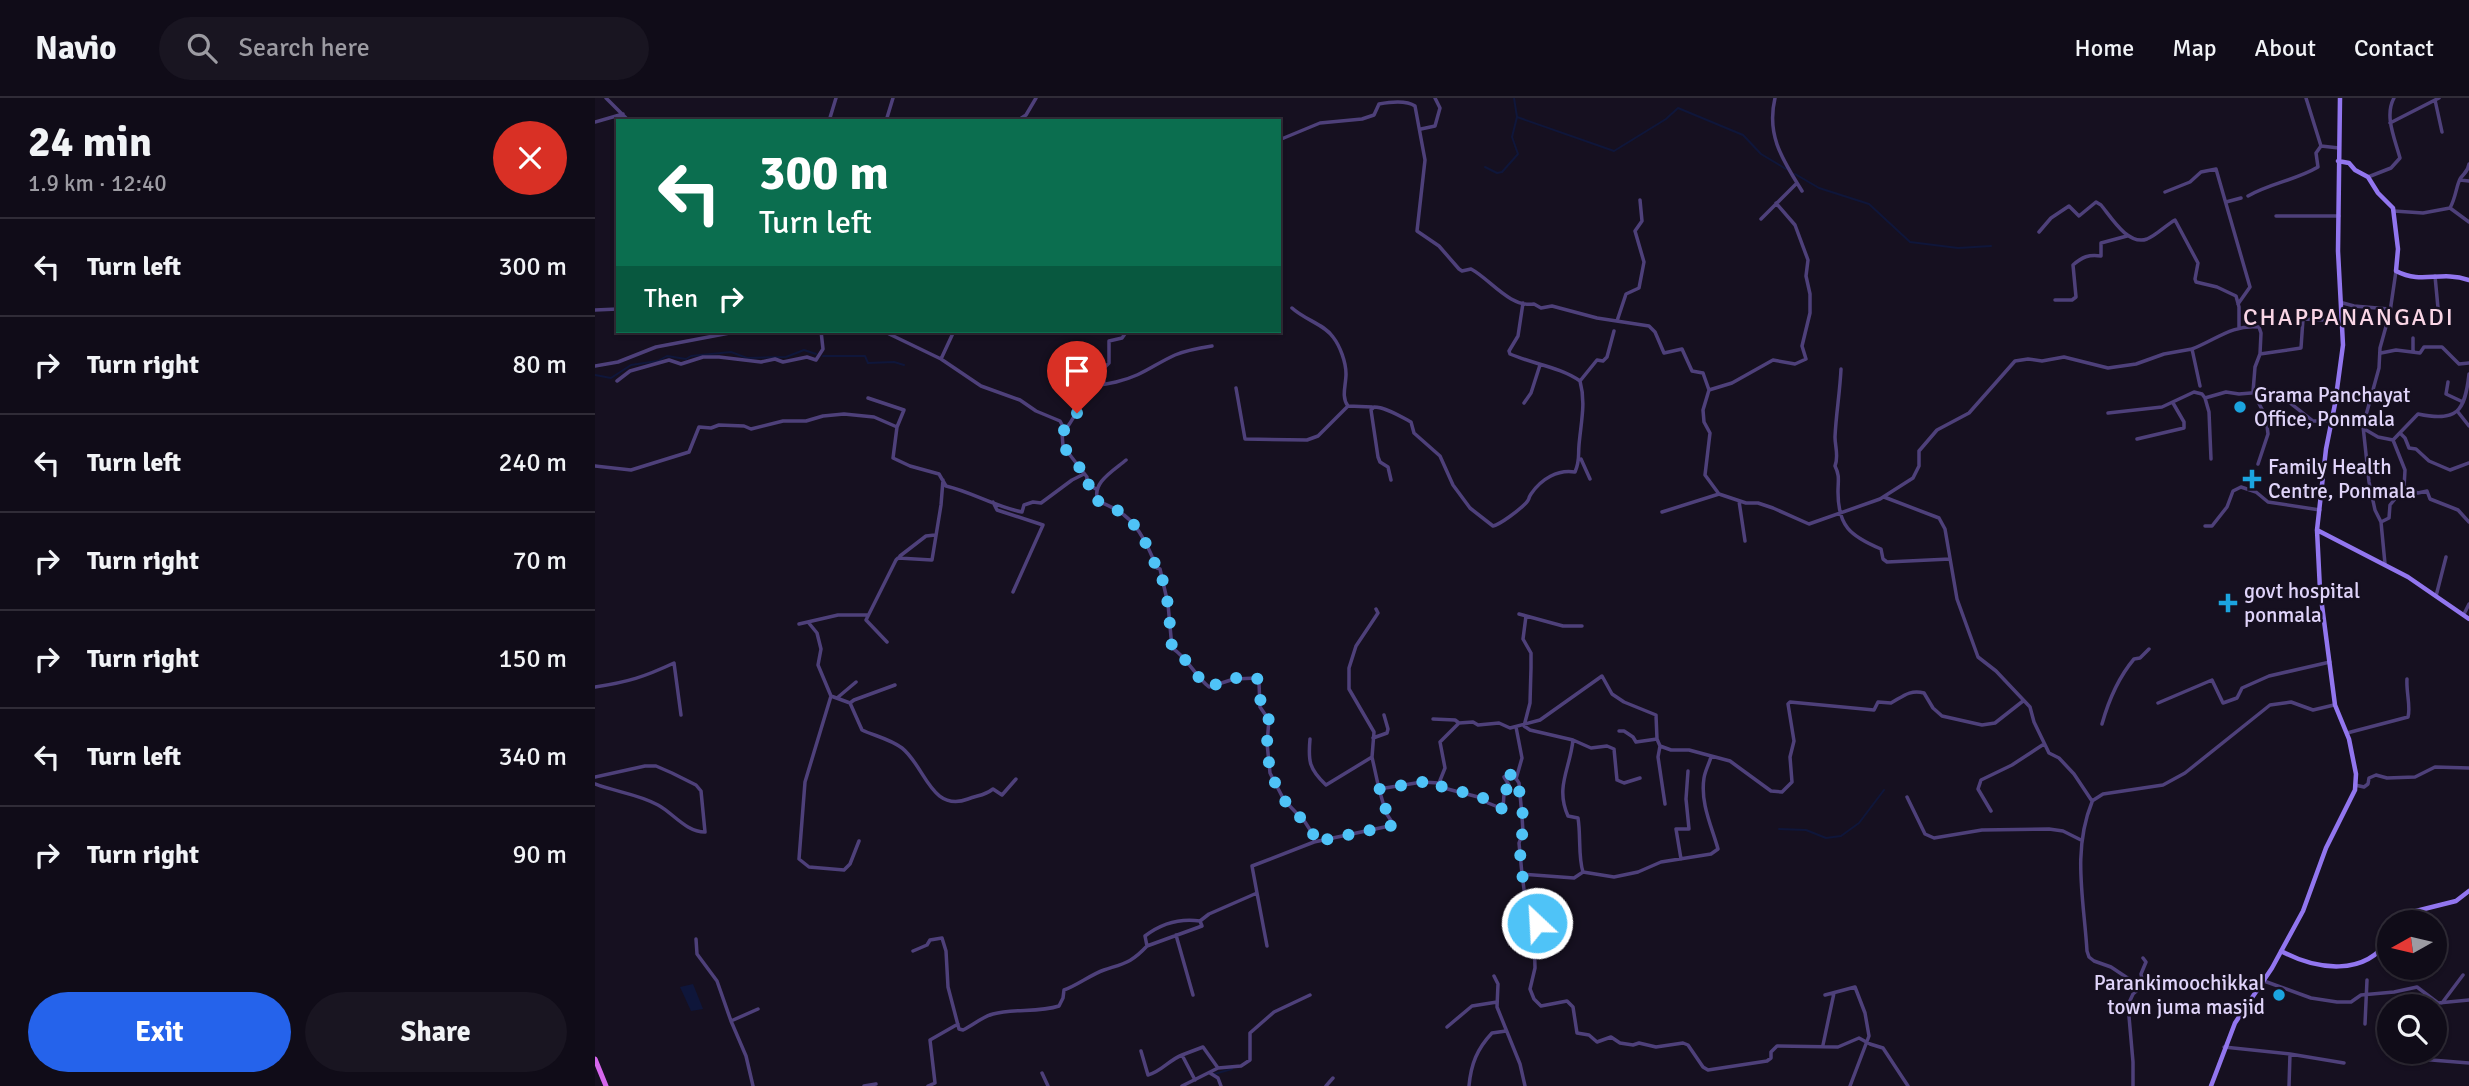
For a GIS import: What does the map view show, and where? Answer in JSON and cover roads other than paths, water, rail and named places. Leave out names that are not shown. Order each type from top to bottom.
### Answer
[{"type":"main road","points":[[2211,1086],[2235,1023],[2264,981],[2303,911],[2326,848],[2355,790],[2357,774],[2347,733],[2335,705],[2320,590],[2317,530],[2326,449],[2343,345],[2343,303],[2338,272],[2340,98]]},
{"type":"main road","points":[[2338,161],[2349,163],[2368,177],[2394,211],[2396,271],[2414,279],[2452,275],[2469,280]]},
{"type":"main road","points":[[2317,530],[2385,564],[2469,619]]},
{"type":"main road","points":[[2420,910],[2456,901],[2469,891]]},
{"type":"main road","points":[[2281,951],[2303,961],[2342,968],[2366,961],[2377,954]]},
{"type":"main road","points":[[595,1059],[606,1086]]},
{"type":"street","points":[[606,98],[627,119]]},
{"type":"street","points":[[613,104],[620,98]]},
{"type":"street","points":[[830,119],[836,98]]},
{"type":"street","points":[[887,119],[893,98]]},
{"type":"street","points":[[1021,119],[1026,116],[1036,98]]},
{"type":"street","points":[[1281,139],[1320,123],[1362,119],[1374,115],[1379,104],[1377,98]]},
{"type":"street","points":[[1421,129],[1435,126],[1440,111],[1436,98]]},
{"type":"street","points":[[1775,98],[1771,117],[1772,131],[1778,150],[1802,191]]},
{"type":"street","points":[[2306,98],[2322,146]]},
{"type":"street","points":[[2368,177],[2391,168],[2400,158],[2391,123],[2390,105],[2394,98]]},
{"type":"street","points":[[2391,123],[2437,99],[2442,132]]},
{"type":"street","points":[[1379,104],[1412,103],[1415,106],[1421,129],[1425,166],[1417,231],[1439,246],[1462,271],[1471,268],[1505,295],[1523,303],[1541,308],[1559,307],[1649,326],[1655,332],[1664,354],[1682,349],[1692,370],[1703,373],[1709,390],[1703,410],[1704,422],[1710,433],[1705,475],[1719,494],[1773,508],[1809,524],[1884,497],[1913,478],[1919,466],[1919,451],[1937,430],[1969,413],[2015,360],[2042,361],[2064,357],[2108,368],[2192,349],[2239,328],[2259,327],[2260,354],[2255,367],[2253,392],[2266,417],[2268,433],[2258,464]]},
{"type":"street","points":[[595,121],[623,114]]},
{"type":"street","points":[[2322,146],[2339,148]]},
{"type":"street","points":[[2248,195],[2273,183],[2300,177],[2318,167],[2316,153],[2322,146]]},
{"type":"street","points":[[2450,208],[2469,164]]},
{"type":"street","points":[[2165,192],[2190,183],[2201,172],[2216,169],[2250,287],[2238,304]]},
{"type":"street","points":[[2460,180],[2469,181]]},
{"type":"street","points":[[1761,219],[1797,183]]},
{"type":"street","points":[[2226,202],[2241,198]]},
{"type":"street","points":[[1617,321],[1626,295],[1639,288],[1644,262],[1635,231],[1642,221],[1640,200]]},
{"type":"street","points":[[2039,232],[2051,218],[2069,206],[2079,216],[2096,202],[2127,236],[2136,240],[2145,240],[2175,220],[2198,263],[2196,282],[2236,296],[2239,328]]},
{"type":"street","points":[[1709,390],[1732,383],[1773,360],[1795,364],[1806,359],[1803,346],[1810,313],[1806,276],[1808,260],[1795,225],[1776,203]]},
{"type":"street","points":[[2394,211],[2423,212],[2450,208],[2469,222]]},
{"type":"street","points":[[2276,216],[2339,216]]},
{"type":"street","points":[[2055,300],[2072,300],[2076,297],[2073,265],[2085,257],[2101,256],[2101,243],[2127,236]]},
{"type":"street","points":[[2385,564],[2381,522],[2375,510],[2369,482],[2364,428],[2379,368],[2396,271]]},
{"type":"street","points":[[2435,276],[2438,307]]},
{"type":"street","points":[[1523,303],[1518,336],[1509,351],[1510,354],[1539,366],[1563,371],[1580,381]]},
{"type":"street","points":[[2343,303],[2389,309]]},
{"type":"street","points":[[1292,308],[1311,322],[1323,326],[1335,338],[1346,372],[1344,401],[1348,406]]},
{"type":"street","points":[[595,310],[616,309]]},
{"type":"street","points":[[2260,354],[2301,348],[2303,319],[2343,321]]},
{"type":"street","points":[[1237,388],[1245,439],[1307,440],[1318,436],[1348,406],[1387,408],[1397,417],[1411,422],[1414,433],[1440,456],[1453,485],[1470,508],[1493,526],[1500,524],[1524,505],[1543,481],[1557,473],[1575,472],[1580,457],[1584,404],[1580,381],[1597,360],[1603,362],[1607,357],[1614,331]]},
{"type":"street","points":[[595,366],[618,362],[656,347],[730,333]]},
{"type":"street","points":[[617,381],[630,371],[669,360],[681,364],[703,357],[761,362],[775,359],[783,362],[807,357],[816,360],[823,349],[821,333]]},
{"type":"street","points":[[887,333],[941,359],[981,386],[1020,400],[1036,411],[1060,421],[1065,430]]},
{"type":"street","points":[[941,359],[953,333]]},
{"type":"street","points":[[1104,382],[1102,370],[1109,363],[1108,341],[1122,338],[1126,333]]},
{"type":"street","points":[[2413,338],[2413,352]]},
{"type":"street","points":[[1096,489],[1086,483],[1087,477],[1063,446],[1062,433],[1088,392],[1104,382],[1117,382],[1143,374],[1172,356],[1212,346]]},
{"type":"street","points":[[2381,353],[2396,350],[2420,353],[2424,347],[2442,347],[2459,364],[2469,362]]},
{"type":"street","points":[[2192,349],[2200,386]]},
{"type":"street","points":[[1524,403],[1531,393],[1539,366]]},
{"type":"street","points":[[1841,369],[1841,388],[1836,400],[1838,408],[1835,441],[1838,459],[1835,466],[1840,477],[1839,514],[1858,538],[1881,549],[1883,559],[1887,562],[1950,559]]},
{"type":"street","points":[[2393,440],[2418,414],[2438,417],[2458,412],[2468,395],[2469,374]]},
{"type":"street","points":[[2448,382],[2447,394],[2463,402]]},
{"type":"street","points":[[2206,398],[2226,392],[2239,394],[2275,391],[2313,421],[2332,421],[2364,428],[2383,439],[2393,440]]},
{"type":"street","points":[[2108,413],[2173,403],[2194,392],[2201,394],[2206,398],[2209,412],[2211,459]]},
{"type":"street","points":[[868,398],[904,410],[897,427],[893,458],[909,466],[939,474],[946,486],[1022,512],[1024,505],[1041,503],[1084,474]]},
{"type":"street","points":[[2137,439],[2184,428],[2184,422],[2173,403]]},
{"type":"street","points":[[1374,407],[1371,410],[1378,457],[1380,462],[1388,467],[1391,480]]},
{"type":"street","points":[[2458,412],[2469,426]]},
{"type":"street","points":[[595,466],[631,470],[689,452],[699,427],[703,426],[712,428],[730,425],[751,429],[783,421],[806,421],[844,414],[874,417],[897,427]]},
{"type":"street","points":[[2400,433],[2409,448],[2416,449],[2429,460],[2450,470],[2469,463]]},
{"type":"street","points":[[2381,522],[2389,518],[2390,505],[2404,488],[2405,470],[2393,440]]},
{"type":"street","points":[[1580,457],[1590,479]]},
{"type":"street","points":[[1126,460],[1105,477],[1096,489],[1098,501],[1122,512],[1149,550],[1157,569],[1160,569],[1168,604],[1172,648],[1188,661],[1195,674],[1209,687],[1234,678],[1257,678],[1261,707],[1269,720],[1267,743],[1270,773],[1284,800],[1310,828],[1314,842]]},
{"type":"street","points":[[898,558],[932,560],[943,480]]},
{"type":"street","points":[[2205,526],[2212,526],[2227,507],[2233,491],[2241,487],[2256,492],[2268,502],[2319,510]]},
{"type":"street","points":[[2404,488],[2418,493],[2427,491],[2430,499],[2458,510],[2469,522]]},
{"type":"street","points":[[1663,512],[1719,494]]},
{"type":"street","points":[[1884,497],[1939,518],[1945,530],[1957,598],[1978,657],[1996,671],[2031,707],[2034,722],[2049,753],[2059,758],[2074,774],[2092,801],[2103,794],[2163,785],[2185,773],[2270,705],[2291,702],[2313,710],[2335,705]]},
{"type":"street","points":[[1739,501],[1745,541]]},
{"type":"street","points":[[993,502],[997,510],[1043,525],[1013,592]]},
{"type":"street","points":[[887,642],[866,620],[868,615],[898,558],[926,536],[935,535]]},
{"type":"street","points":[[2436,596],[2446,557]]},
{"type":"street","points":[[2464,614],[2469,604]]},
{"type":"street","points":[[1267,946],[1252,866],[1314,842],[1394,825],[1379,789],[1372,757],[1373,738],[1370,724],[1349,689],[1349,668],[1356,646],[1378,613],[1376,610]]},
{"type":"street","points":[[1519,614],[1563,626],[1582,626]]},
{"type":"street","points":[[799,624],[838,615],[868,615]]},
{"type":"street","points":[[1524,726],[1530,704],[1531,678],[1531,653],[1524,639],[1526,616]]},
{"type":"street","points":[[809,622],[817,633],[821,649],[818,665],[834,697],[850,703],[862,730],[901,747],[940,797],[952,802],[983,796],[993,789],[1003,794],[1016,779]]},
{"type":"street","points":[[2102,724],[2109,699],[2121,674],[2134,659],[2140,658],[2149,649]]},
{"type":"street","points":[[2158,703],[2212,680],[2223,704],[2237,698],[2242,688],[2269,676],[2329,662]]},
{"type":"street","points":[[595,687],[646,677],[674,663],[681,715]]},
{"type":"street","points":[[1433,719],[1473,722],[1478,725],[1499,723],[1510,728],[1524,726],[1553,713],[1569,698],[1602,676],[1612,694],[1624,702],[1657,715],[1657,739],[1660,746],[1658,757],[1665,804]]},
{"type":"street","points":[[2347,733],[2408,718],[2410,713],[2405,693],[2407,679]]},
{"type":"street","points":[[856,682],[834,697],[805,782],[799,859],[809,867],[844,870],[851,864],[859,841]]},
{"type":"street","points":[[850,703],[854,699],[895,685]]},
{"type":"street","points":[[1660,746],[1671,750],[1689,750],[1730,761],[1764,787],[1782,792],[1791,782],[1790,757],[1794,741],[1788,704],[1790,702],[1874,710],[1878,702],[1891,704],[1898,698],[1917,691],[1924,693],[1933,708],[1942,716],[1982,725],[1995,723],[2023,701]]},
{"type":"street","points":[[1373,738],[1387,733],[1384,715]]},
{"type":"street","points":[[1439,783],[1445,768],[1440,742],[1459,723]]},
{"type":"street","points":[[1524,726],[1591,748],[1613,749],[1620,783],[1640,778]]},
{"type":"street","points":[[1516,727],[1522,758],[1516,779]]},
{"type":"street","points":[[1619,731],[1624,731],[1636,742],[1657,739]]},
{"type":"street","points":[[1310,739],[1308,761],[1326,785],[1372,757]]},
{"type":"street","points":[[1573,740],[1561,792],[1568,816],[1577,818],[1583,872]]},
{"type":"street","points":[[1991,811],[1978,789],[1981,780],[2012,765],[2044,744]]},
{"type":"street","points":[[1522,874],[1574,878],[1583,872],[1613,877],[1639,872],[1661,862],[1711,854],[1719,849],[1710,826],[1703,793],[1704,777],[1711,757]]},
{"type":"street","points":[[595,777],[656,766],[696,785],[701,791],[705,832],[690,829],[670,811],[642,796],[595,784]]},
{"type":"street","points":[[2355,785],[2364,787],[2369,778],[2376,775],[2409,778],[2435,767],[2469,768]]},
{"type":"street","points":[[1681,859],[1676,829],[1689,829],[1686,799],[1688,771]]},
{"type":"street","points":[[1379,789],[1409,783],[1439,783],[1440,786],[1482,797],[1488,803],[1503,809],[1504,794],[1509,785],[1504,777],[1513,774],[1518,783],[1523,816],[1523,832],[1519,843],[1525,897],[1536,902],[1535,968],[1530,989],[1541,1006],[1567,1001],[1573,1007],[1577,1033],[1589,1035],[1597,1042],[1611,1037],[1620,1043],[1656,1047],[1683,1043],[1689,1045],[1703,1067],[1708,1070],[1767,1061],[1777,1046],[1838,1047],[1859,1038],[1883,1048],[1908,1086]]},
{"type":"street","points":[[1907,797],[1925,834],[1934,838],[1982,830],[2049,829],[2063,831],[2081,840]]},
{"type":"street","points":[[2092,803],[2083,825],[2081,840],[2081,908],[2089,957],[2141,987]]},
{"type":"street","points":[[1146,946],[1145,936],[1166,923],[1186,919],[1200,921],[1209,914],[1257,893]]},
{"type":"street","points":[[913,951],[927,945],[930,940],[942,938],[946,951],[948,987],[959,1029],[963,1030],[989,1015],[1049,1010],[1059,1006],[1064,990],[1134,960],[1146,946],[1202,926],[1200,921]]},
{"type":"street","points":[[1176,935],[1193,995]]},
{"type":"street","points":[[696,939],[697,954],[717,981],[746,1056],[753,1086]]},
{"type":"street","points":[[2133,1086],[2128,1005],[2133,994],[2143,984],[2141,974],[2146,962],[2143,958]]},
{"type":"street","points":[[2447,996],[2463,975]]},
{"type":"street","points":[[1494,976],[1498,984],[1497,1002],[1520,1064],[1525,1086]]},
{"type":"street","points":[[2365,1024],[2367,980]]},
{"type":"street","points":[[2264,981],[2323,1001],[2351,1002],[2365,995],[2417,987],[2426,994]]},
{"type":"street","points":[[1825,995],[1854,987],[1865,1013],[1869,1036],[1850,1086]]},
{"type":"street","points":[[1823,1045],[1834,992]]},
{"type":"street","points":[[1182,1086],[1218,1068],[1241,1066],[1250,1060],[1250,1033],[1274,1012],[1310,995]]},
{"type":"street","points":[[2447,1002],[2469,1000]]},
{"type":"street","points":[[1447,1027],[1472,1006],[1497,1002]]},
{"type":"street","points":[[731,1021],[758,1009]]},
{"type":"street","points":[[928,1086],[935,1085],[930,1040],[958,1024]]},
{"type":"street","points":[[1469,1086],[1472,1063],[1482,1044],[1492,1033],[1506,1031]]},
{"type":"street","points":[[1141,1051],[1148,1075],[1156,1072],[1172,1058],[1203,1047],[1218,1068]]},
{"type":"street","points":[[2224,1047],[2344,1063]]},
{"type":"street","points":[[2288,1086],[2290,1054]]},
{"type":"street","points":[[1182,1055],[1195,1080]]},
{"type":"street","points":[[2447,1061],[2469,1063]]},
{"type":"street","points":[[933,1067],[939,1065]]},
{"type":"street","points":[[1042,1073],[1048,1086]]},
{"type":"street","points":[[1210,1073],[1218,1078],[1221,1086]]},
{"type":"street","points":[[1326,1086],[1333,1078]]},
{"type":"street","points":[[864,1086],[876,1084]]},
{"type":"water","points":[[693,984],[703,1009],[691,1011],[680,987]]},
{"type":"waterway","points":[[1485,167],[1497,173],[1502,172],[1518,154],[1512,137],[1517,117],[1514,98]]},
{"type":"waterway","points":[[1517,117],[1614,151],[1666,119],[1678,108],[1743,135],[1761,154],[1786,169]]},
{"type":"waterway","points":[[1795,174],[1819,188],[1869,204],[1910,242],[1958,248],[1991,246]]},
{"type":"waterway","points":[[595,375],[611,378],[631,365],[658,361],[667,356],[686,359],[691,356],[731,352],[747,358],[786,357],[804,350],[816,354]]},
{"type":"waterway","points":[[823,356],[865,356],[868,363],[894,362],[904,365]]},
{"type":"waterway","points":[[1779,829],[1806,830],[1826,838],[1841,836],[1859,823],[1884,790]]},
{"type":"waterway","points":[[1214,1074],[1232,1069]]},
{"type":"place","name":"Grama Panchayat Office, Ponmala","points":[[2240,407]]},
{"type":"place","name":"Family Health Centre, Ponmala","points":[[2252,479]]},
{"type":"place","name":"govt hospital ponmala","points":[[2228,603]]},
{"type":"place","name":"Parankimoochikkal town juma masjid","points":[[2279,995]]},
{"type":"district","name":"CHAPPANANGADI","points":[[2349,317]]}]
